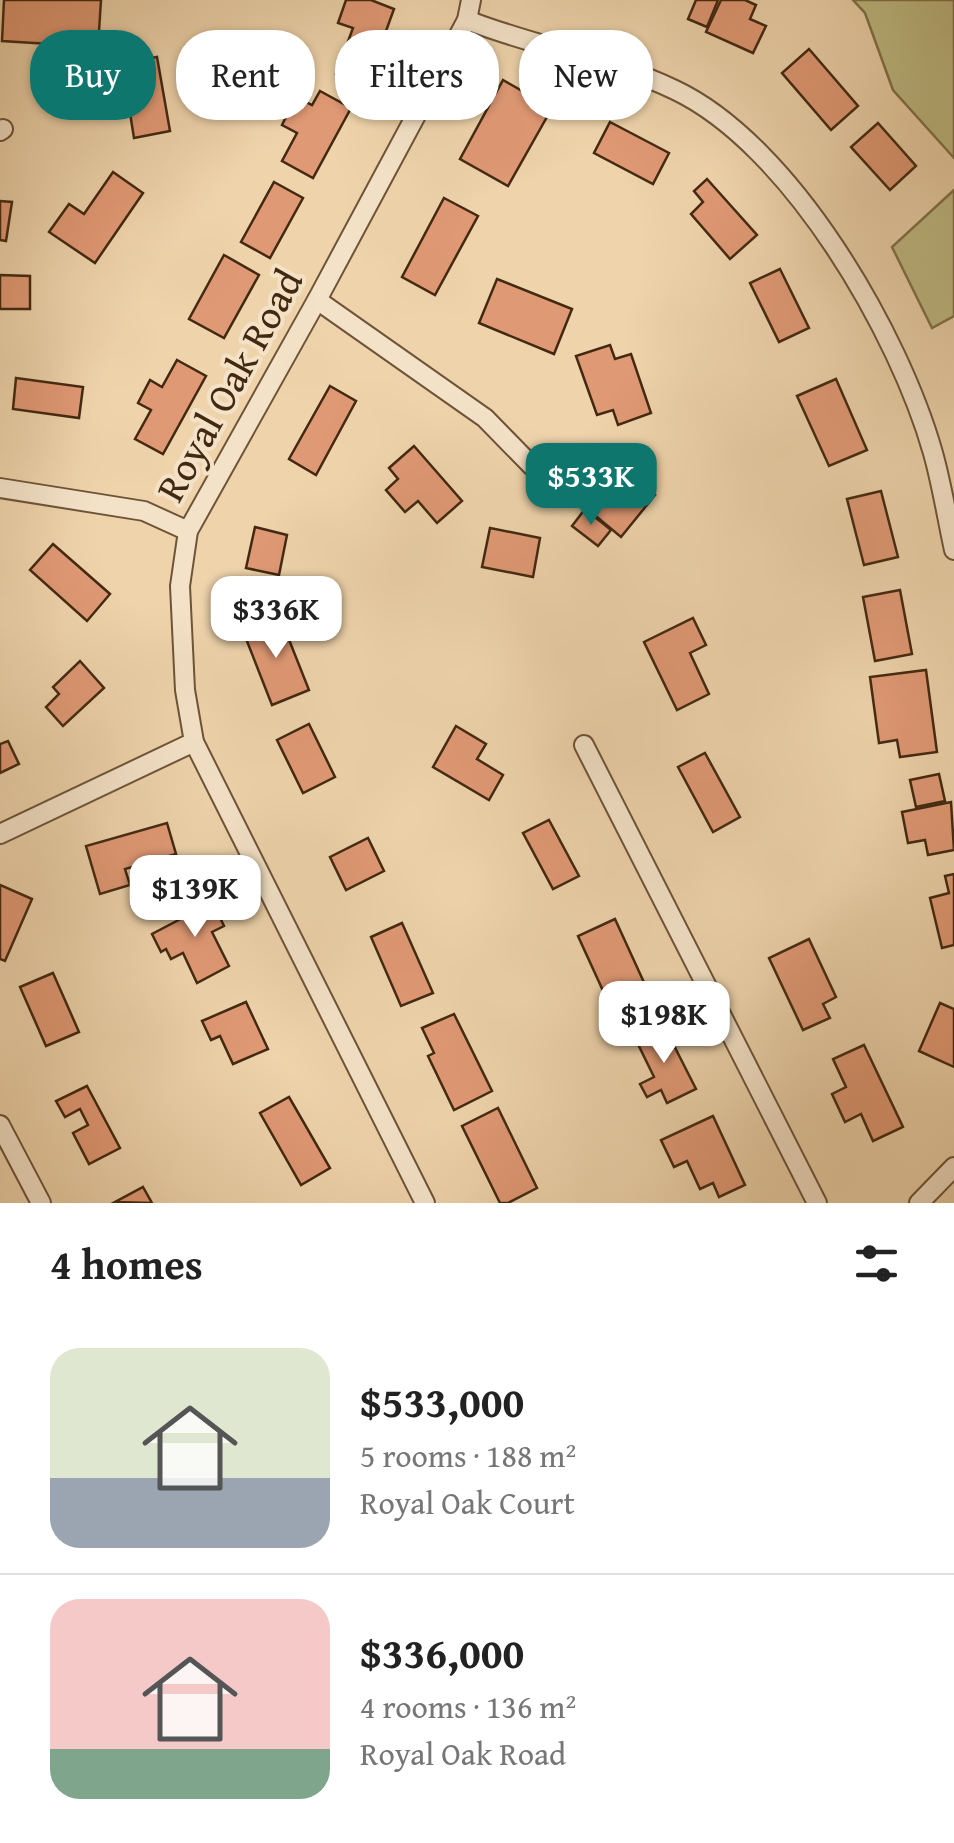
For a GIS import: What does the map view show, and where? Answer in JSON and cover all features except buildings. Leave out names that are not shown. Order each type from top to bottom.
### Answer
[{"type":"street","name":"Royal Oak Road","points":[[425,1203],[194,742],[185,690],[180,586],[188,531],[467,20],[471,0]]},
{"type":"street","points":[[467,20],[505,35],[609,64],[676,90],[704,106],[762,152],[818,224],[882,331],[933,452],[954,550]]},
{"type":"street","points":[[317,300],[485,418],[532,466]]},
{"type":"street","points":[[0,488],[144,511],[188,531]]},
{"type":"street","points":[[0,834],[194,742]]},
{"type":"street","points":[[584,745],[817,1203]]},
{"type":"street","points":[[0,1125],[40,1203]]},
{"type":"street","points":[[919,1203],[954,1168]]},
{"type":"shaded area","points":[[853,0],[954,0],[954,158],[893,90],[865,13]]},
{"type":"shaded area","points":[[954,190],[954,316],[932,328],[892,247]]}]
